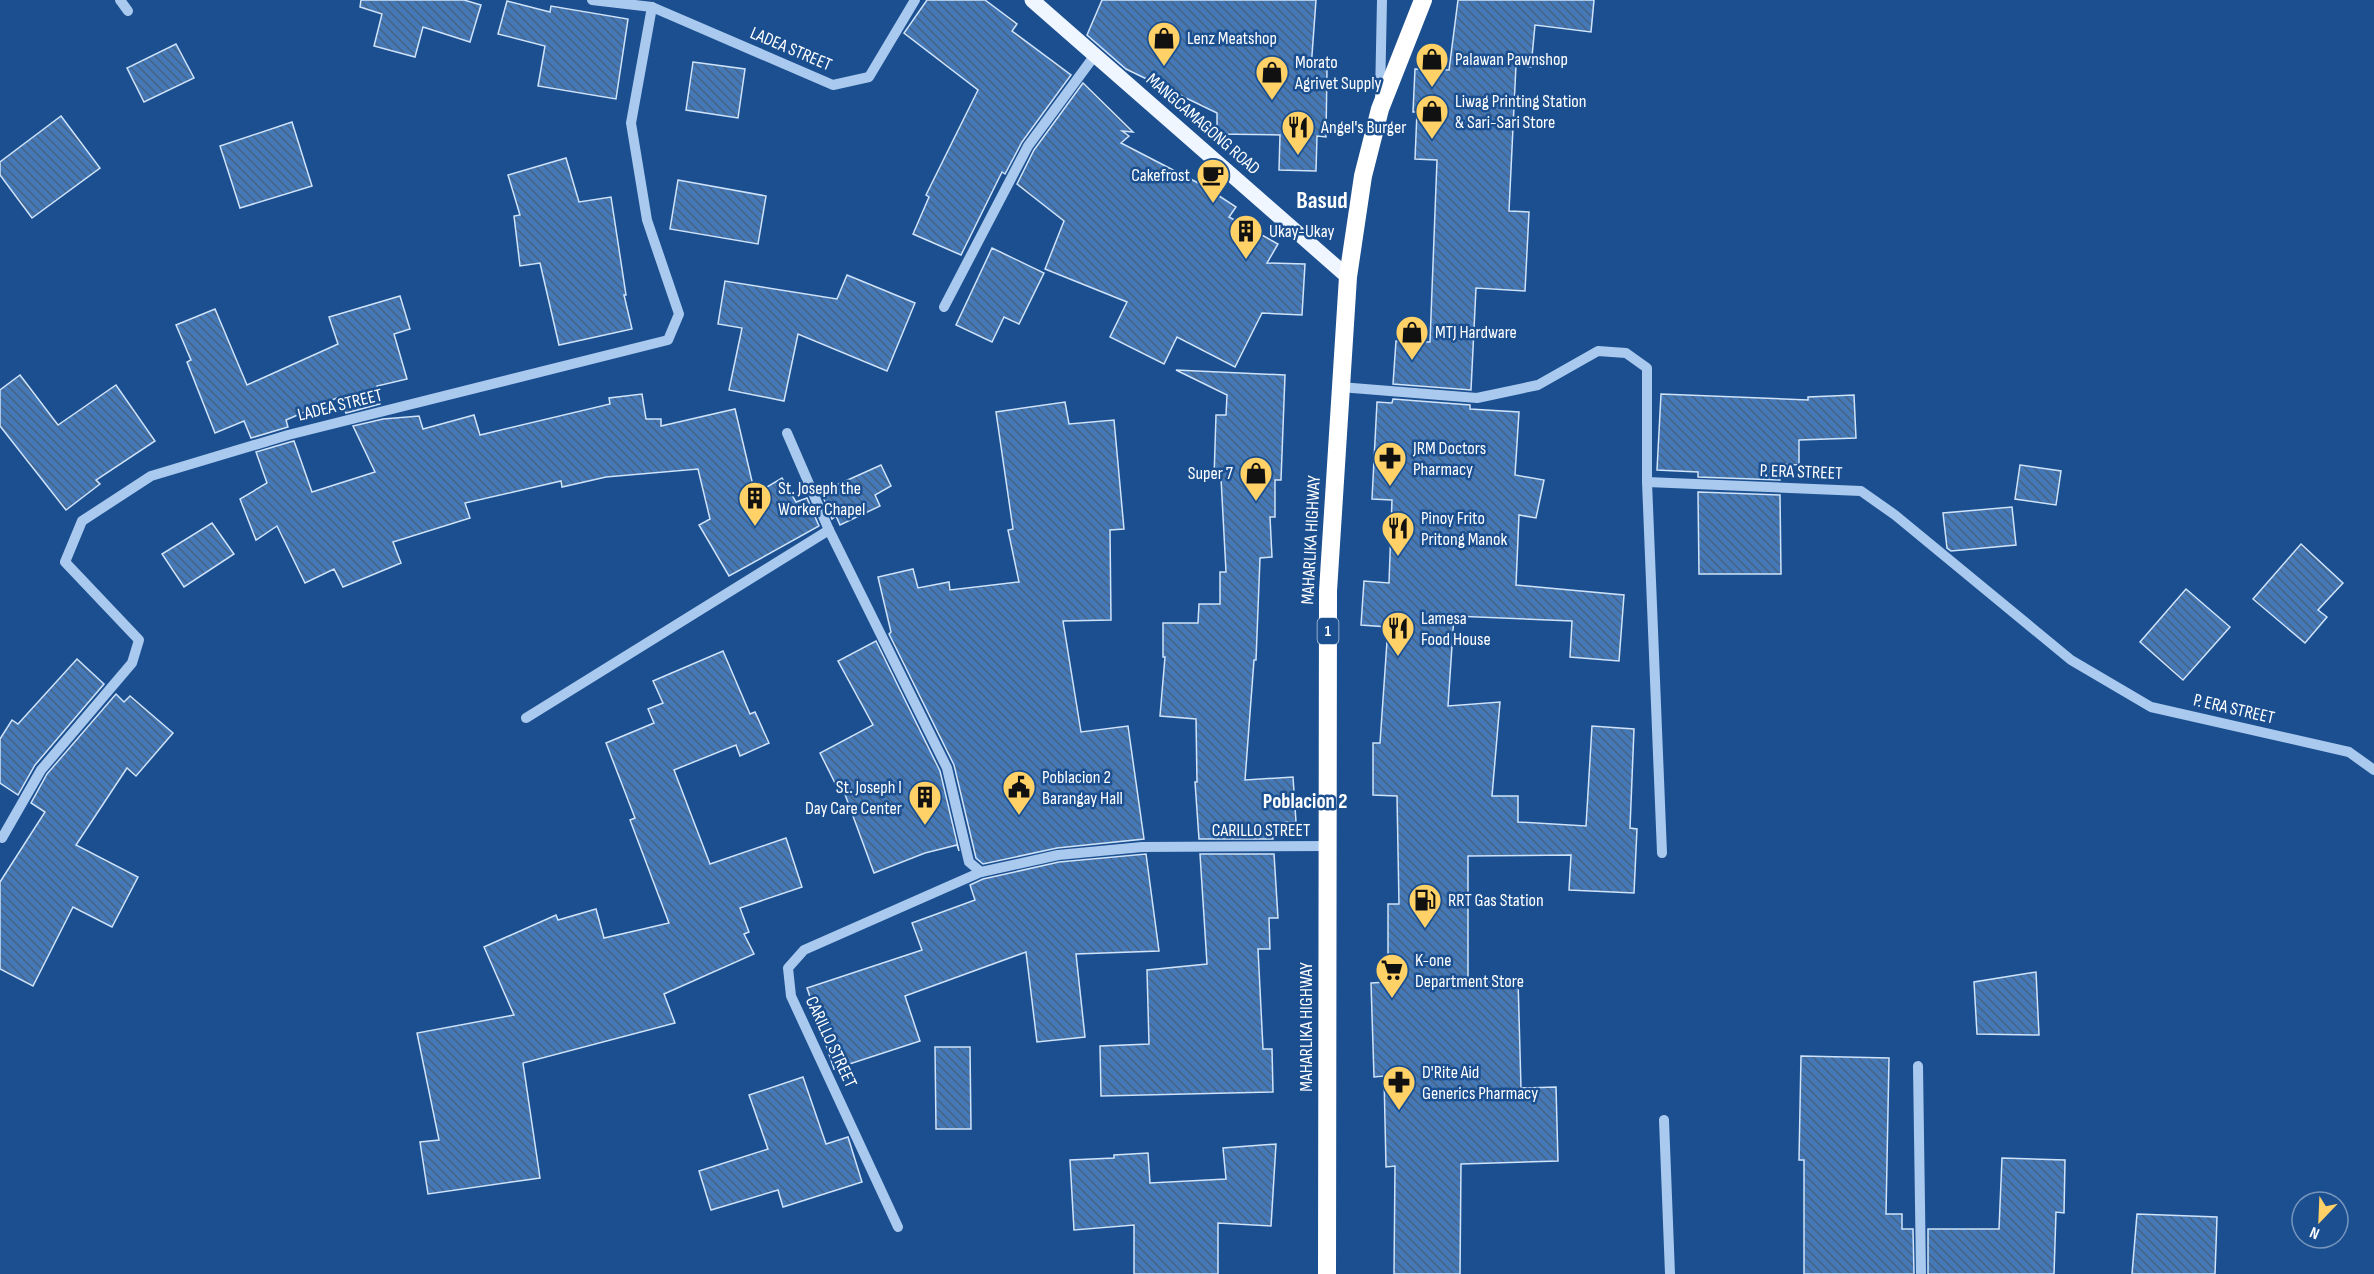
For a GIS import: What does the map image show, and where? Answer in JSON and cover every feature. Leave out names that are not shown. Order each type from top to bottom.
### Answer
[{"type":"highway","name":"MAHARLIKA HIGHWAY","points":[[1327,1274],[1329,591],[1348,277],[1363,176],[1380,109],[1423,0]]},
{"type":"main road","name":"MANGCAMAGONG ROAD","points":[[1032,0],[1348,277]]},
{"type":"street","points":[[120,0],[128,11]]},
{"type":"street","name":"LADEA STREET","points":[[592,0],[652,7],[833,85],[869,77],[915,0]]},
{"type":"street","points":[[1380,109],[1382,0]]},
{"type":"street","name":"LADEA STREET","points":[[2,838],[41,770],[132,663],[139,640],[65,562],[82,521],[151,476],[288,435],[668,340],[679,314],[647,220],[631,123],[652,7]]},
{"type":"street","points":[[944,307],[1028,146],[1095,55]]},
{"type":"street","points":[[1340,387],[1477,398],[1538,385],[1598,351],[1626,353],[1647,368],[1647,482],[1662,853]]},
{"type":"street","points":[[787,433],[829,531],[947,768],[969,861],[981,872]]},
{"type":"street","name":"P. ERA STREET","points":[[1647,482],[1861,490],[1895,515],[2071,660],[2151,707],[2349,752],[2374,770]]},
{"type":"street","points":[[526,718],[829,531]]},
{"type":"street","name":"CARILLO STREET","points":[[898,1227],[791,996],[788,968],[804,950],[981,872],[1058,855],[1142,847],[1328,846]]},
{"type":"street","points":[[1918,1066],[1921,1274]]},
{"type":"street","points":[[1664,1120],[1670,1274]]},
{"type":"building","points":[[361,0],[464,0],[481,5],[470,42],[423,27],[415,57],[374,46],[382,14],[360,7]]},
{"type":"building","points":[[927,0],[985,0],[1017,24],[1012,31],[1071,75],[1022,142],[1005,174],[1002,172],[961,255],[913,234],[929,197],[926,195],[978,90],[904,33]]},
{"type":"building","points":[[1102,0],[1316,0],[1311,69],[1327,69],[1326,137],[1317,136],[1316,171],[1279,170],[1280,135],[1217,134],[1217,113],[1126,69],[1087,35]]},
{"type":"building","points":[[1458,0],[1594,0],[1591,32],[1535,25],[1531,67],[1516,65],[1509,211],[1529,212],[1525,291],[1476,288],[1471,390],[1393,384],[1396,341],[1430,342],[1437,160],[1415,159],[1417,112],[1413,112],[1415,69],[1449,70]]},
{"type":"building","points":[[507,1],[550,12],[551,6],[628,19],[616,99],[538,86],[545,46],[498,34]]},
{"type":"building","points":[[176,44],[194,78],[144,102],[127,68]]},
{"type":"building","points":[[693,62],[745,69],[738,118],[686,110]]},
{"type":"building","points":[[1083,83],[1133,132],[1122,131],[1129,136],[1121,143],[1204,186],[1236,207],[1229,217],[1278,244],[1267,263],[1305,264],[1302,315],[1262,313],[1235,367],[1177,337],[1164,364],[1110,337],[1127,302],[1045,269],[1064,221],[1017,184],[1034,150]]},
{"type":"building","points":[[61,116],[100,168],[32,218],[0,175],[0,162]]},
{"type":"building","points":[[292,122],[312,186],[240,208],[220,146]]},
{"type":"building","points":[[566,158],[579,202],[611,197],[626,295],[624,295],[632,329],[559,345],[540,263],[520,266],[514,216],[520,215],[508,175]]},
{"type":"building","points":[[678,180],[766,196],[758,244],[670,229]]},
{"type":"building","points":[[992,248],[1044,273],[1019,324],[1004,317],[992,342],[956,325]]},
{"type":"building","points":[[847,275],[915,303],[887,371],[798,334],[784,401],[729,390],[742,328],[718,324],[725,281],[837,299]]},
{"type":"building","points":[[400,296],[410,329],[394,334],[407,379],[377,386],[380,404],[346,413],[339,397],[286,420],[288,427],[251,438],[244,421],[215,433],[187,362],[191,360],[176,325],[215,309],[247,385],[338,344],[329,317]]},
{"type":"building","points":[[1176,370],[1285,375],[1281,480],[1275,480],[1275,517],[1270,517],[1272,557],[1260,558],[1256,660],[1254,660],[1245,780],[1293,777],[1296,822],[1272,823],[1273,839],[1199,839],[1195,782],[1197,782],[1196,719],[1160,716],[1165,657],[1163,657],[1163,623],[1198,623],[1199,604],[1220,604],[1220,572],[1226,572],[1221,478],[1214,478],[1216,415],[1226,415],[1227,395]]},
{"type":"building","points":[[20,375],[58,425],[116,385],[155,441],[96,480],[100,484],[66,510],[0,426],[0,390]]},
{"type":"building","points":[[642,394],[646,419],[661,419],[661,426],[735,409],[755,494],[782,478],[796,502],[807,498],[819,526],[729,576],[699,525],[710,519],[698,469],[606,477],[562,487],[561,481],[465,503],[470,518],[393,542],[401,563],[343,587],[334,569],[305,583],[277,526],[256,540],[240,499],[267,483],[256,452],[290,442],[294,441],[312,492],[375,472],[353,426],[383,419],[419,416],[423,429],[474,415],[480,435],[610,404],[609,398]]},
{"type":"building","points":[[1661,394],[1808,400],[1808,397],[1854,395],[1856,438],[1799,440],[1799,465],[1780,464],[1780,480],[1698,477],[1698,472],[1657,470]]},
{"type":"building","points":[[1393,399],[1470,405],[1470,409],[1519,412],[1515,475],[1544,480],[1536,518],[1519,515],[1516,585],[1624,595],[1619,661],[1570,657],[1572,621],[1454,616],[1448,706],[1500,702],[1492,796],[1518,796],[1518,822],[1586,826],[1592,726],[1634,729],[1630,828],[1637,829],[1634,893],[1569,890],[1571,855],[1468,856],[1468,980],[1518,979],[1521,1088],[1556,1087],[1558,1161],[1461,1164],[1460,1274],[1394,1274],[1395,1166],[1386,1167],[1384,1076],[1374,1077],[1371,983],[1388,982],[1388,904],[1399,904],[1397,796],[1373,795],[1373,743],[1380,743],[1388,627],[1361,625],[1364,581],[1389,583],[1392,500],[1372,499],[1377,402],[1392,403]]},
{"type":"building","points":[[1065,402],[1069,424],[1114,420],[1124,529],[1110,530],[1111,620],[1063,621],[1081,732],[1128,726],[1144,839],[1057,848],[983,864],[976,858],[954,765],[889,634],[891,632],[878,577],[913,569],[918,588],[949,582],[950,590],[1019,582],[1008,530],[1013,529],[996,412]]},
{"type":"building","points":[[881,465],[891,486],[875,495],[880,506],[840,525],[836,516],[832,519],[821,492]]},
{"type":"building","points":[[2020,465],[2061,471],[2056,505],[2015,499]]},
{"type":"building","points":[[1698,492],[1780,495],[1781,574],[1699,574]]},
{"type":"building","points":[[2012,507],[2016,545],[1951,551],[1947,548],[1943,513]]},
{"type":"building","points":[[212,523],[234,554],[184,587],[162,554]]},
{"type":"building","points":[[2301,544],[2343,583],[2318,610],[2327,617],[2305,643],[2253,599]]},
{"type":"building","points":[[2186,589],[2230,627],[2183,680],[2140,642]]},
{"type":"building","points":[[876,641],[940,771],[959,851],[957,845],[925,853],[874,873],[843,789],[839,791],[820,753],[873,725],[838,661]]},
{"type":"building","points":[[723,651],[750,714],[755,712],[769,743],[740,756],[736,745],[674,770],[710,864],[786,838],[802,887],[740,908],[749,932],[744,934],[754,954],[664,994],[675,1023],[523,1063],[540,1178],[428,1194],[420,1142],[439,1140],[417,1033],[514,1015],[484,947],[556,915],[558,920],[596,909],[604,938],[669,923],[630,820],[635,818],[606,743],[654,723],[648,709],[663,703],[653,681]]},
{"type":"building","points":[[77,659],[104,684],[35,765],[18,795],[0,783],[0,739],[12,720],[18,724]]},
{"type":"building","points":[[116,694],[124,702],[130,696],[173,733],[136,776],[127,768],[76,845],[138,877],[112,927],[73,907],[33,986],[0,969],[0,882],[45,812],[31,803],[47,774]]},
{"type":"building","points":[[1146,854],[1159,951],[1076,954],[1085,1037],[1037,1042],[1026,952],[905,996],[920,1041],[834,1069],[807,988],[922,950],[912,923],[975,900],[970,885],[983,879],[1059,862]]},
{"type":"building","points":[[1200,854],[1274,854],[1278,918],[1269,918],[1270,949],[1258,949],[1263,1049],[1272,1049],[1273,1092],[1101,1096],[1100,1046],[1149,1044],[1147,970],[1207,964]]},
{"type":"building","points":[[2036,972],[2039,1035],[1977,1034],[1974,982]]},
{"type":"building","points":[[935,1047],[970,1047],[971,1129],[936,1129]]},
{"type":"building","points":[[1801,1056],[1889,1058],[1886,1214],[1902,1214],[1902,1229],[1913,1229],[1914,1274],[1804,1274],[1804,1160],[1799,1160]]},
{"type":"building","points":[[803,1077],[826,1144],[848,1137],[862,1182],[783,1207],[778,1190],[711,1210],[699,1171],[768,1149],[749,1095]]},
{"type":"building","points":[[1276,1144],[1271,1226],[1218,1223],[1218,1274],[1134,1274],[1134,1225],[1074,1230],[1070,1160],[1114,1158],[1114,1155],[1148,1153],[1150,1183],[1226,1179],[1223,1148]]},
{"type":"building","points":[[2002,1158],[2065,1160],[2064,1213],[2056,1212],[2054,1274],[1928,1274],[1928,1229],[1999,1229]]},
{"type":"building","points":[[2137,1214],[2217,1217],[2215,1274],[2132,1274]]},
{"type":"place","name":"Lenz Meatshop","points":[[1164,67]]},
{"type":"place","name":"Palawan Pawnshop","points":[[1432,88]]},
{"type":"place","name":"Morato Agrivet Supply","points":[[1272,101]]},
{"type":"place","name":"Liwag Printing Station & Sari-Sari Store","points":[[1432,140]]},
{"type":"place","name":"Angel's Burger","points":[[1298,156]]},
{"type":"place","name":"Cakefrost","points":[[1213,204]]},
{"type":"place","name":"Ukay-Ukay","points":[[1246,260]]},
{"type":"place","name":"MTJ Hardware","points":[[1412,361]]},
{"type":"place","name":"JRM Doctors Pharmacy","points":[[1390,487]]},
{"type":"place","name":"Super 7","points":[[1256,502]]},
{"type":"place","name":"St. Joseph the Worker Chapel","points":[[755,527]]},
{"type":"place","name":"Pinoy Frito Pritong Manok","points":[[1398,557]]},
{"type":"place","name":"Lamesa Food House","points":[[1398,657]]},
{"type":"place","name":"Poblacion 2 Barangay Hall","points":[[1019,816]]},
{"type":"place","name":"St. Joseph I Day Care Center","points":[[925,826]]},
{"type":"place","name":"RRT Gas Station","points":[[1425,929]]},
{"type":"place","name":"K-one Department Store","points":[[1392,999]]},
{"type":"place","name":"D'Rite Aid Generics Pharmacy","points":[[1399,1111]]},
{"type":"district","name":"Basud","points":[[1322,200]]},
{"type":"district","name":"Poblacion 2","points":[[1305,801]]}]
